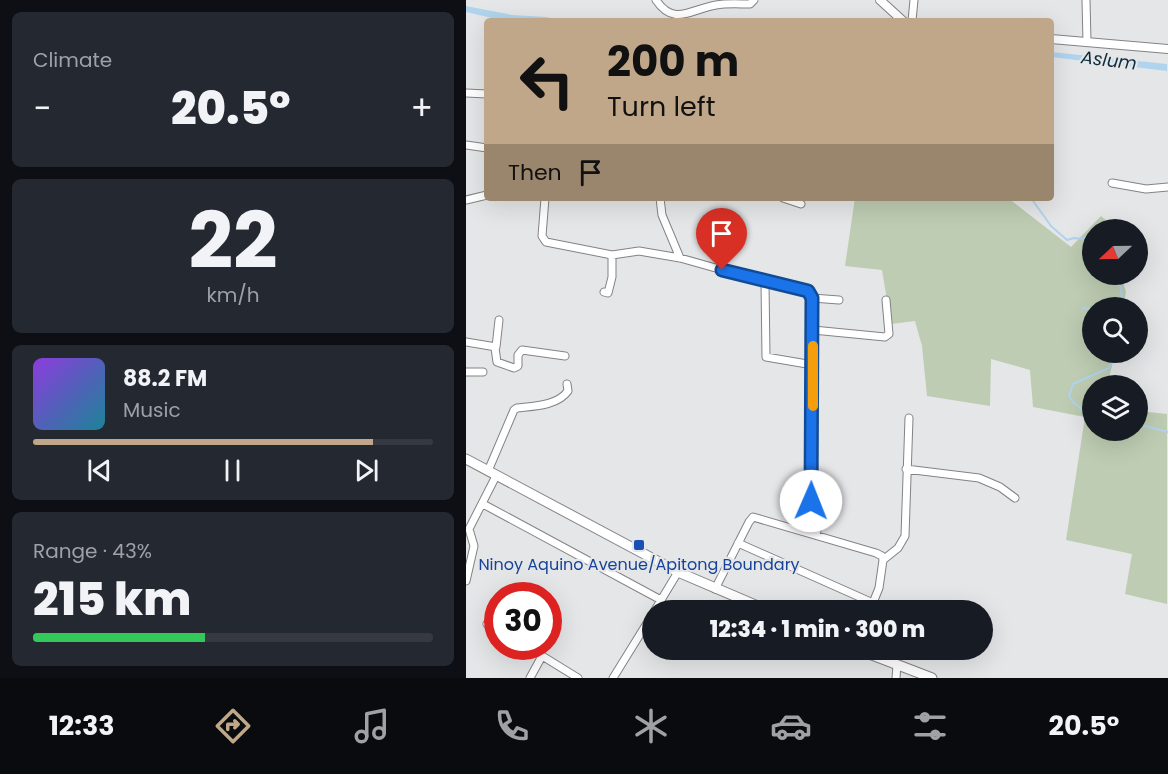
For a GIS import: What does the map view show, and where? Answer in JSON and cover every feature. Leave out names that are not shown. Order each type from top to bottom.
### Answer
[{"type":"main road","points":[[466,459],[678,572],[743,600]]},
{"type":"main road","points":[[884,660],[932,678]]},
{"type":"street","points":[[656,0],[667,13],[677,16],[716,2],[750,4],[754,0]]},
{"type":"street","points":[[880,0],[901,18]]},
{"type":"street","points":[[912,18],[914,0]]},
{"type":"street","points":[[1086,0],[1087,42]]},
{"type":"street","points":[[1054,39],[1168,49]]},
{"type":"street","points":[[466,93],[484,94]]},
{"type":"street","points":[[466,145],[484,148]]},
{"type":"street","points":[[1112,183],[1146,189],[1168,187]]},
{"type":"street","points":[[466,200],[484,196]]},
{"type":"street","points":[[545,201],[543,240],[612,255],[639,251],[680,258],[765,282],[808,291],[812,298],[813,330],[811,501],[813,506],[822,510],[816,535]]},
{"type":"street","points":[[660,201],[662,215],[680,258]]},
{"type":"street","points":[[792,201],[801,204]]},
{"type":"street","points":[[604,292],[608,293],[612,276],[612,255]]},
{"type":"street","points":[[765,282],[766,357],[813,365]]},
{"type":"street","points":[[812,298],[839,300]]},
{"type":"street","points":[[813,330],[885,337],[889,334],[886,300]]},
{"type":"street","points":[[499,320],[492,348],[497,362],[514,368],[518,366],[518,354],[522,350],[565,356]]},
{"type":"street","points":[[466,342],[492,348]]},
{"type":"street","points":[[466,372],[483,372]]},
{"type":"street","points":[[466,581],[474,546],[468,529],[483,504],[514,411],[517,408],[554,402],[566,394],[567,384]]},
{"type":"street","points":[[883,560],[898,549],[905,536],[909,418]]},
{"type":"street","points":[[906,469],[979,478],[1015,498]]},
{"type":"street","points":[[483,504],[661,600],[678,572]]},
{"type":"street","points":[[715,588],[753,517],[882,556],[879,588],[875,600]]},
{"type":"street","points":[[738,543],[857,600]]},
{"type":"street","points":[[613,678],[642,631]]},
{"type":"street","points":[[530,678],[540,660]]},
{"type":"street","points":[[548,660],[575,677]]},
{"type":"street","points":[[896,678],[897,665]]},
{"type":"green space","points":[[855,201],[1012,201],[1071,247],[1082,236],[1082,285],[1124,285],[1125,297],[1082,297],[1082,363],[1113,363],[1110,375],[1082,375],[1082,416],[1033,407],[1030,370],[991,359],[990,406],[927,396],[922,346],[915,321],[891,324],[882,270],[845,266]]},
{"type":"green space","points":[[1148,412],[1167,414],[1167,604],[1125,594],[1132,554],[1066,540],[1082,436],[1082,441],[1148,441]]},
{"type":"water","points":[[466,6],[512,15],[550,18],[492,18],[466,12]]},
{"type":"water","name":"Aslum","points":[[1054,52],[1167,64],[1167,71],[1054,57]]},
{"type":"waterway","points":[[1033,201],[1051,226],[1067,240],[1082,239]]},
{"type":"waterway","points":[[1119,285],[1121,297]]},
{"type":"waterway","points":[[1093,375],[1109,368],[1112,363]]},
{"type":"waterway","points":[[1082,380],[1073,384],[1069,396],[1082,409]]},
{"type":"waterway","points":[[1148,427],[1168,432]]},
{"type":"slow traffic","points":[[813,346],[813,406]]},
{"type":"place","name":"Ninoy Aquino Avenue/Apitong Boundary","points":[[639,545]]},
{"type":"route","points":[[722,270],[808,291],[811,294],[813,365],[811,501]]}]
